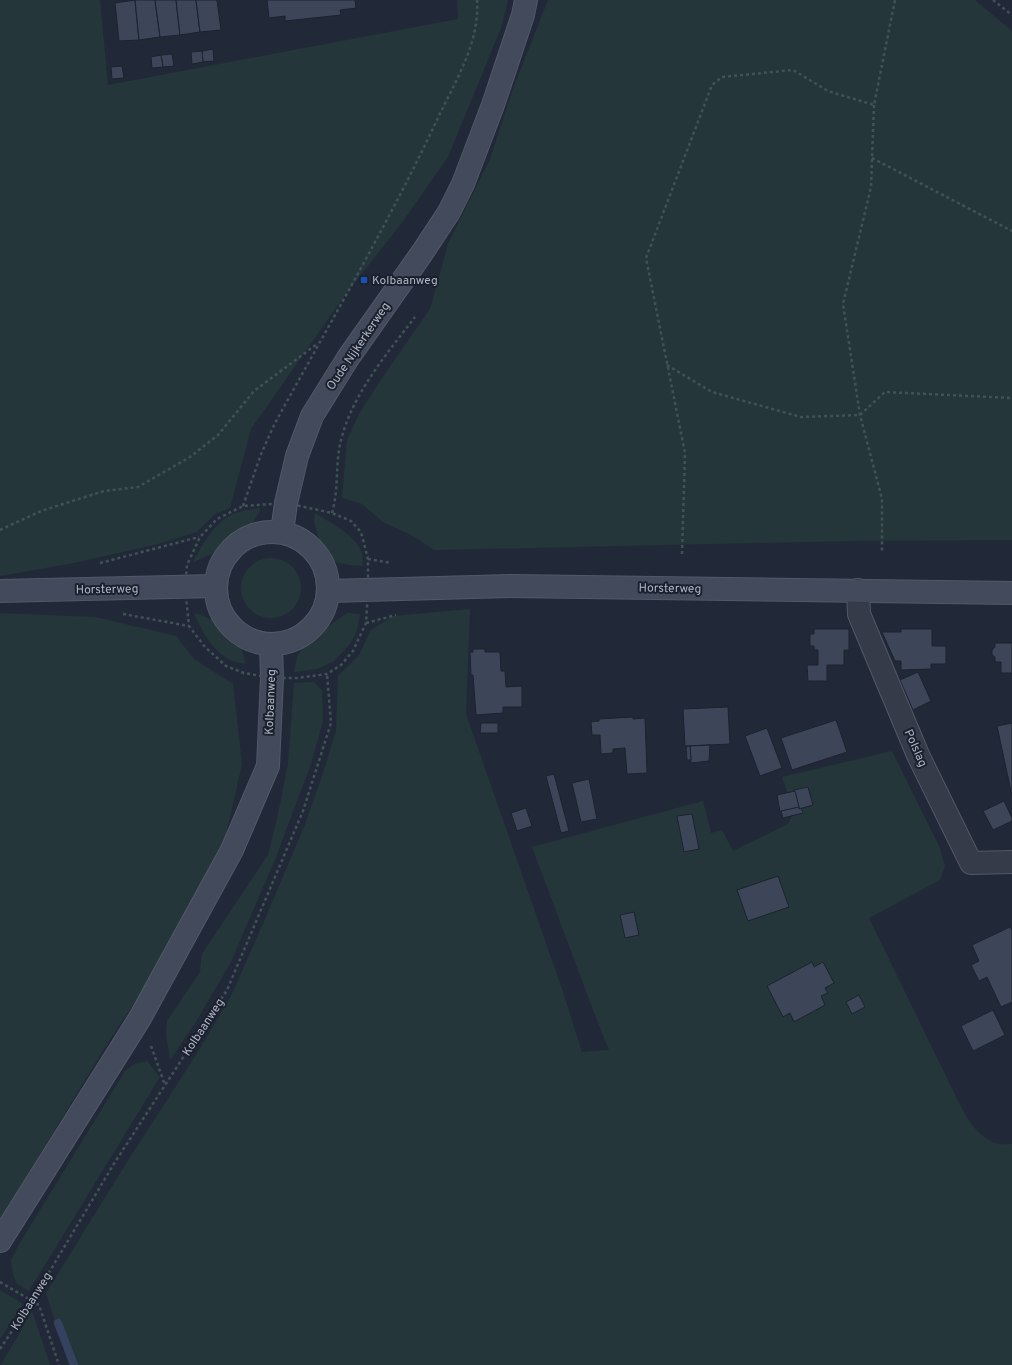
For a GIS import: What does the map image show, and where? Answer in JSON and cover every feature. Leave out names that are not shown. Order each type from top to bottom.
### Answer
[{"type":"main road","name":"Oude Nijkerkerweg","points":[[282,532],[286,502],[297,456],[312,416],[348,358],[449,212],[463,184],[493,105],[527,5]]},
{"type":"main road","points":[[265,532],[282,532],[297,537],[311,546],[321,559],[327,575],[329,591],[325,608],[317,623],[304,635],[294,640],[272,645],[254,642],[238,633],[225,620],[217,604],[215,586],[218,570],[225,556],[236,544],[250,535],[265,532]]},
{"type":"main road","name":"Horsterweg","points":[[0,591],[215,586]]},
{"type":"main road","name":"Horsterweg","points":[[329,591],[511,586],[1012,593]]},
{"type":"main road","name":"Kolbaanweg","points":[[0,1241],[140,1018],[232,850],[268,766],[272,645]]},
{"type":"street","name":"Polslag","points":[[858,590],[858,614],[918,755],[971,863],[1012,862]]},
{"type":"path","points":[[243,506],[261,454],[275,423],[412,173],[461,68],[474,38],[477,19],[477,0]]},
{"type":"path","points":[[882,552],[882,499],[860,415],[843,304],[871,187],[874,105],[895,0]]},
{"type":"path","points":[[993,0],[1012,16]]},
{"type":"path","points":[[682,554],[685,453],[646,258],[712,85],[722,77],[793,70],[828,91],[874,105]]},
{"type":"path","points":[[872,158],[1012,232]]},
{"type":"path","points":[[332,513],[336,501],[341,442],[353,405],[374,371],[414,317]]},
{"type":"path","points":[[0,530],[41,511],[104,491],[138,487],[190,457],[218,435],[254,391],[319,343]]},
{"type":"path","points":[[667,365],[712,392],[801,417],[860,415],[886,392],[1012,398]]},
{"type":"path","name":"Kolbaanweg","points":[[0,1349],[32,1301],[115,1162],[227,990],[303,811],[331,723],[327,674],[341,665],[353,651],[366,623]]},
{"type":"path","points":[[140,1018],[165,1085]]},
{"type":"path","points":[[0,1282],[39,1305],[59,1365]]},
{"type":"shaded area","points":[[0,0],[100,0],[108,85],[458,19],[457,0],[508,0],[501,28],[448,157],[401,224],[345,295],[251,429],[230,508],[215,514],[197,532],[158,544],[74,563],[0,576]]},
{"type":"shaded area","points":[[548,0],[975,0],[1012,31],[1012,540],[849,541],[434,550],[415,537],[383,522],[362,504],[342,498],[347,440],[359,414],[430,309],[448,244],[490,159],[514,86]]},
{"type":"shaded area","points":[[261,508],[256,518],[242,534],[223,548],[193,562],[210,533],[222,521],[239,512]]},
{"type":"shaded area","points":[[315,513],[342,530],[355,541],[362,553],[363,566],[345,564],[332,560],[322,550],[314,523]]},
{"type":"shaded area","points":[[265,558],[277,558],[288,563],[296,571],[301,582],[299,600],[288,613],[277,618],[265,618],[254,613],[246,605],[241,594],[241,582],[246,571],[254,563]]},
{"type":"shaded area","points":[[470,609],[466,714],[562,989],[582,1052],[609,1050],[532,847],[703,801],[711,833],[722,830],[733,851],[788,824],[792,816],[793,808],[782,777],[892,751],[939,846],[945,866],[940,880],[869,918],[967,1117],[979,1133],[990,1141],[1000,1144],[1012,1144],[1012,1365],[69,1365],[46,1293],[127,1162],[196,1055],[231,996],[304,827],[323,773],[336,731],[338,676],[359,655],[371,630],[393,616]]},
{"type":"shaded area","points":[[0,613],[95,617],[176,636],[194,659],[233,684],[242,764],[225,839],[190,921],[112,1036],[0,1220]]},
{"type":"shaded area","points":[[194,613],[207,617],[232,634],[241,648],[245,664],[230,660],[218,651],[204,633]]},
{"type":"shaded area","points":[[347,613],[360,614],[357,631],[350,644],[334,661],[317,669],[294,672],[297,656],[309,640]]},
{"type":"shaded area","points":[[314,682],[322,691],[323,721],[311,764],[276,857],[230,964],[194,1025],[170,1060],[166,1033],[167,1021],[200,972],[202,954],[268,855],[288,763],[294,683]]},
{"type":"shaded area","points":[[147,1061],[160,1077],[29,1291],[17,1284],[13,1275],[11,1260],[18,1246],[125,1071],[134,1064]]},
{"type":"shaded area","points":[[0,1290],[23,1304],[0,1339]]},
{"type":"shaded area","points":[[32,1311],[50,1365],[1,1365]]},
{"type":"building","points":[[135,0],[139,40],[119,41],[115,3]]},
{"type":"building","points":[[135,0],[155,0],[160,37],[139,40]]},
{"type":"building","points":[[155,0],[176,0],[180,35],[160,37]]},
{"type":"building","points":[[176,0],[196,0],[200,32],[180,35]]},
{"type":"building","points":[[196,0],[217,0],[221,30],[200,32]]},
{"type":"building","points":[[267,0],[355,0],[356,8],[340,10],[341,15],[285,21],[285,16],[269,18]]},
{"type":"building","points":[[213,49],[214,61],[203,62],[202,51]]},
{"type":"building","points":[[202,51],[203,62],[192,64],[191,52]]},
{"type":"building","points":[[172,54],[174,66],[163,67],[161,55]]},
{"type":"building","points":[[161,55],[163,67],[152,68],[151,57]]},
{"type":"building","points":[[122,66],[124,78],[112,79],[111,67]]},
{"type":"building","points":[[814,629],[849,629],[849,650],[844,650],[844,665],[827,665],[827,681],[808,681],[807,665],[818,665],[818,650],[814,650],[814,646],[810,646],[810,634],[814,634]]},
{"type":"building","points":[[901,629],[932,629],[932,646],[946,646],[946,664],[931,664],[931,669],[901,670],[901,661],[895,661],[882,632],[901,632]]},
{"type":"building","points":[[995,643],[1012,643],[1012,673],[1001,673],[1001,662],[995,662],[995,657],[992,655],[992,650],[995,647]]},
{"type":"building","points":[[473,649],[485,649],[485,652],[500,652],[501,671],[505,671],[506,687],[522,686],[522,707],[503,707],[503,713],[476,715],[473,675],[471,675],[470,652],[473,652]]},
{"type":"building","points":[[918,672],[931,701],[913,710],[900,680]]},
{"type":"building","points":[[728,707],[730,744],[685,746],[683,709]]},
{"type":"building","points":[[633,717],[633,719],[645,718],[647,773],[627,774],[625,748],[613,749],[613,753],[601,754],[600,735],[592,735],[591,722],[599,721],[599,719]]},
{"type":"building","points":[[836,720],[847,752],[792,770],[781,738]]},
{"type":"building","points":[[481,723],[498,723],[498,733],[480,733]]},
{"type":"building","points":[[1012,723],[1012,796],[997,726]]},
{"type":"building","points":[[767,728],[782,768],[760,776],[745,736]]},
{"type":"building","points":[[710,745],[709,761],[691,763],[690,746]]},
{"type":"building","points":[[690,746],[691,760],[687,760],[686,747]]},
{"type":"building","points":[[554,774],[569,831],[561,833],[546,776]]},
{"type":"building","points":[[589,779],[597,819],[581,822],[572,783]]},
{"type":"building","points":[[808,787],[813,805],[799,809],[794,790]]},
{"type":"building","points":[[795,791],[799,807],[780,812],[777,795]]},
{"type":"building","points":[[1004,801],[1012,821],[993,830],[983,811]]},
{"type":"building","points":[[799,807],[803,813],[783,818],[781,811]]},
{"type":"building","points":[[526,808],[532,826],[517,831],[511,813]]},
{"type":"building","points":[[692,814],[699,849],[684,852],[677,816]]},
{"type":"building","points":[[778,876],[789,907],[748,921],[737,890]]},
{"type":"building","points":[[634,912],[639,935],[625,938],[620,915]]},
{"type":"building","points":[[1010,927],[1012,930],[1012,1002],[1001,1007],[987,977],[979,981],[971,965],[979,961],[972,945]]},
{"type":"building","points":[[812,962],[814,967],[823,962],[834,983],[825,988],[828,993],[821,996],[825,1005],[794,1022],[790,1013],[783,1017],[767,986]]},
{"type":"building","points":[[859,995],[865,1007],[852,1014],[846,1002]]},
{"type":"building","points":[[993,1010],[1005,1035],[973,1051],[961,1026]]},
{"type":"waterway","points":[[58,1323],[74,1365]]},
{"type":"place","name":"Kolbaanweg","points":[[364,280]]}]
